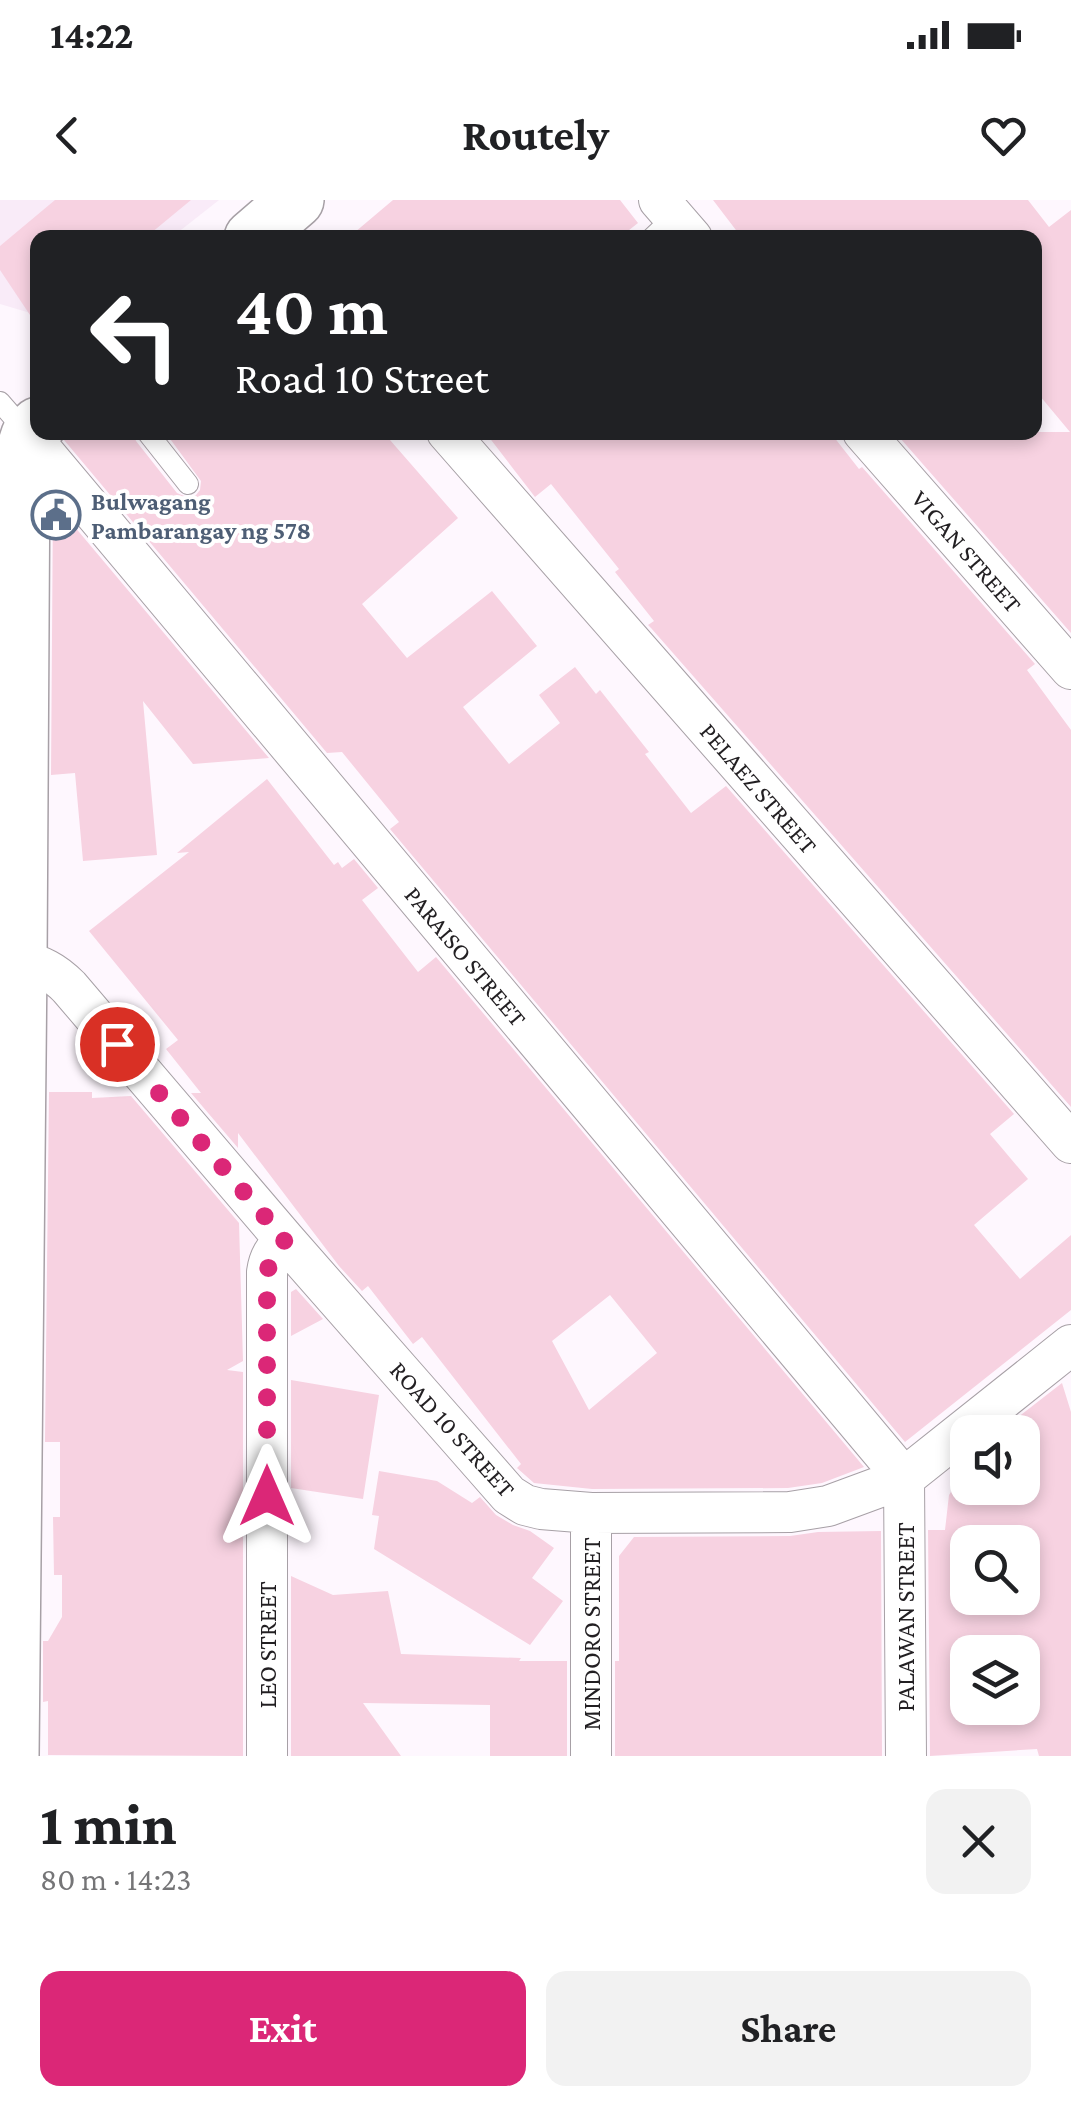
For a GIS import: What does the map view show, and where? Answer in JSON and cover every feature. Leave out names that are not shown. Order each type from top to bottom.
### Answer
[{"type":"street","points":[[11,1756],[7,1553],[19,962],[18,436]]},
{"type":"street","name":"PARAISO STREET","points":[[18,436],[904,1478]]},
{"type":"street","name":"PELAEZ STREET","points":[[454,440],[1071,1143]]},
{"type":"street","name":"VIGAN STREET","points":[[870,440],[1071,669]]},
{"type":"street","name":"ROAD 10 STREET","points":[[19,962],[37,964],[54,972],[70,987],[285,1240],[509,1495],[524,1505],[591,1513],[790,1512],[828,1506],[904,1478],[1071,1345]]},
{"type":"street","name":"LEO STREET","points":[[267,1756],[267,1272],[274,1251],[285,1240]]},
{"type":"street","name":"PALAWAN STREET","points":[[904,1478],[906,1756]]},
{"type":"street","name":"MINDORO STREET","points":[[590,1756],[591,1513]]},
{"type":"lane","points":[[153,440],[188,484]]},
{"type":"shaded area","points":[[0,200],[219,200],[181,230],[30,230],[30,313],[0,304]]},
{"type":"building","points":[[55,200],[191,200],[155,230],[30,230],[30,315],[0,270],[0,246]]},
{"type":"building","points":[[393,200],[620,200],[638,223],[629,230],[357,230]]},
{"type":"building","points":[[713,200],[1028,200],[1049,227],[1071,210],[1071,633],[902,440],[1042,440],[1042,432],[1070,432],[1042,398],[1042,230],[736,230]]},
{"type":"building","points":[[64,440],[136,440],[177,493],[189,498],[200,490],[201,481],[171,440],[390,440],[458,518],[362,604],[407,658],[492,591],[537,646],[463,707],[509,764],[560,723],[539,695],[575,667],[596,694],[600,690],[691,813],[726,786],[1014,1114],[990,1134],[1028,1179],[974,1225],[1020,1279],[1071,1235],[1071,1310],[905,1442],[390,829],[399,822],[342,752],[327,753]]},
{"type":"building","points":[[491,440],[836,440],[859,469],[862,467],[1035,664],[1027,670],[1071,730],[1071,1107],[648,625],[654,621],[615,572],[619,569],[551,484],[535,497]]},
{"type":"building","points":[[53,501],[269,758],[193,764],[143,701],[157,855],[83,861],[75,773],[51,775]]},
{"type":"building","points":[[267,779],[334,865],[338,862],[342,868],[354,859],[378,888],[362,900],[418,972],[436,957],[864,1467],[822,1483],[788,1488],[592,1489],[534,1483],[517,1468],[521,1464],[422,1337],[413,1344],[368,1286],[362,1291],[238,1133],[238,1148],[191,1093],[201,1093],[166,1049],[178,1040],[89,931],[189,852],[177,853]],"holes":[[[610,1295],[657,1353],[589,1410],[552,1341]]]},
{"type":"building","points":[[49,1092],[92,1092],[92,1098],[131,1096],[239,1223],[243,1361],[227,1370],[243,1372],[243,1756],[48,1755],[43,1641],[48,1641],[62,1617],[62,1575],[54,1575],[53,1517],[60,1517],[60,1442],[45,1442]]},
{"type":"building","points":[[296,1289],[323,1319],[291,1336],[291,1292]]},
{"type":"building","points":[[291,1380],[379,1395],[363,1499],[291,1488]]},
{"type":"building","points":[[1062,1383],[1071,1412],[1071,1756],[1039,1756],[1037,1749],[930,1756],[928,1530],[945,1530],[949,1495],[950,1505],[1040,1505],[1040,1415],[1021,1415]]},
{"type":"building","points":[[379,1471],[437,1481],[472,1503],[480,1497],[496,1515],[554,1548],[532,1578],[563,1601],[530,1645],[374,1549],[379,1516],[372,1515]]},
{"type":"building","points":[[881,1531],[882,1756],[615,1756],[619,1556],[634,1537]]},
{"type":"building","points":[[291,1576],[333,1595],[388,1591],[401,1654],[567,1661],[567,1756],[490,1756],[490,1705],[363,1703],[401,1756],[291,1756]]},
{"type":"place","name":"Bulwagang Pambarangay ng 578","points":[[56,515]]},
{"type":"route","points":[[117,1044],[285,1240],[274,1251],[267,1272],[267,1496]]}]
